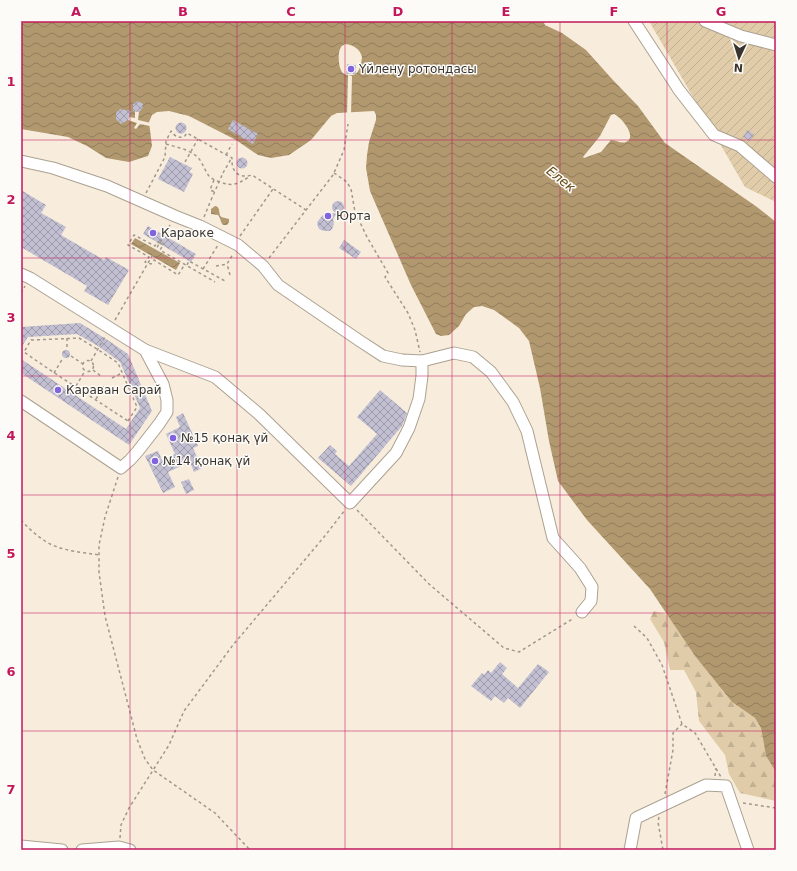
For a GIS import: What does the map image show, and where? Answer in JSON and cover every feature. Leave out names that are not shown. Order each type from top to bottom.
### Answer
[{"type":"lane","points":[[634,21],[679,90],[714,135],[740,146],[776,177]]},
{"type":"lane","points":[[705,21],[741,36],[776,45]]},
{"type":"lane","points":[[21,161],[53,168],[107,186],[200,226],[236,244],[263,266],[278,284],[353,337],[383,356],[402,360],[422,361],[454,353],[473,356],[491,372],[513,402],[527,431],[553,538],[580,568],[592,587],[591,601],[582,612]]},
{"type":"lane","points":[[21,274],[30,278],[145,350],[215,377],[260,414],[350,503],[396,453],[409,428],[419,399],[422,361]]},
{"type":"lane","points":[[21,401],[121,468],[138,451],[160,424],[167,412],[167,400],[163,384],[145,350]]},
{"type":"lane","points":[[630,850],[636,818],[706,785],[726,786],[748,850]]},
{"type":"lane","points":[[21,846],[62,850]]},
{"type":"lane","points":[[82,850],[119,847],[130,850]]},
{"type":"path","points":[[263,266],[334,173],[344,150],[348,124]]},
{"type":"path","points":[[141,201],[164,157],[166,144],[171,131],[174,135],[181,137],[184,137],[187,133],[231,158]]},
{"type":"path","points":[[185,162],[198,139]]},
{"type":"path","points":[[166,144],[186,150],[195,155],[202,163],[208,175],[214,180],[233,185],[252,175]]},
{"type":"path","points":[[226,155],[232,144]]},
{"type":"path","points":[[231,158],[232,167],[236,173],[241,176],[252,175],[306,210]]},
{"type":"path","points":[[200,226],[231,158]]},
{"type":"path","points":[[334,173],[348,182],[351,189],[355,212],[367,237],[388,273],[384,277],[408,313],[415,330],[422,361]]},
{"type":"path","points":[[214,180],[210,190],[215,192]]},
{"type":"path","points":[[230,275],[227,264],[236,244],[273,189]]},
{"type":"path","points":[[91,361],[175,216]]},
{"type":"path","points":[[148,263],[145,262],[149,257],[128,245],[134,234],[155,246],[157,242],[160,243]]},
{"type":"path","points":[[203,269],[223,238]]},
{"type":"path","points":[[160,243],[163,245],[160,250],[215,282]]},
{"type":"path","points":[[148,263],[151,264],[154,260],[178,275],[190,261],[225,281]]},
{"type":"path","points":[[216,266],[227,264]]},
{"type":"path","points":[[67,338],[67,349]]},
{"type":"path","points":[[128,421],[137,408],[118,363],[79,338],[31,340],[24,352],[130,423]]},
{"type":"path","points":[[71,356],[83,364],[82,366],[85,372]]},
{"type":"path","points":[[54,373],[64,358]]},
{"type":"path","points":[[83,364],[84,361],[91,361]]},
{"type":"path","points":[[85,372],[91,372],[94,366],[91,361]]},
{"type":"path","points":[[92,369],[102,377]]},
{"type":"path","points":[[76,386],[85,372]]},
{"type":"path","points":[[112,378],[122,373]]},
{"type":"path","points":[[96,399],[104,386]]},
{"type":"path","points":[[121,468],[105,517],[99,544],[98,572],[105,616],[137,739],[145,759],[153,770],[215,813],[250,850]]},
{"type":"path","points":[[119,847],[121,825],[129,808],[169,745],[184,711],[233,645],[324,537],[350,503],[430,584],[504,648],[519,652],[582,612]]},
{"type":"path","points":[[21,520],[32,532],[46,542],[62,549],[99,555]]},
{"type":"path","points":[[634,626],[647,638],[662,665],[682,724],[695,733],[726,786]]},
{"type":"path","points":[[663,850],[658,822],[668,780],[674,733],[682,724]]},
{"type":"path","points":[[731,801],[776,808]]},
{"type":"green space","points":[[649,21],[776,21],[776,202],[745,187]]},
{"type":"green space","points":[[654,611],[668,615],[695,656],[732,702],[755,718],[761,728],[766,756],[776,772],[776,801],[740,793],[729,774],[725,755],[699,721],[696,692],[684,670],[670,670],[664,642],[650,619]]},
{"type":"water","name":"Елек","points":[[21,21],[545,21],[545,25],[562,33],[586,50],[638,106],[665,143],[757,207],[776,222],[776,772],[766,756],[761,728],[755,718],[732,702],[695,656],[650,589],[587,520],[558,481],[549,441],[540,388],[529,341],[519,328],[494,310],[482,306],[474,307],[466,314],[459,326],[449,335],[441,336],[436,334],[411,285],[370,191],[366,168],[369,142],[376,120],[374,111],[337,113],[331,116],[311,140],[289,155],[271,158],[258,155],[236,140],[189,116],[169,111],[157,112],[152,115],[149,122],[152,146],[148,156],[129,162],[106,158],[87,146],[68,137],[21,129]],"holes":[[[345,44],[356,48],[362,57],[359,70],[352,75],[343,73],[340,68],[339,51]],[[614,114],[621,119],[627,127],[630,136],[629,139],[626,142],[611,140],[601,152],[584,158],[583,157],[600,136],[611,115]]]},
{"type":"water","points":[[215,206],[219,209],[221,217],[229,219],[227,225],[223,225],[221,223],[218,215],[211,214],[211,209]]},
{"type":"water","points":[[135,238],[180,263],[176,270],[131,244]]},
{"type":"pier","points":[[348,75],[352,76],[351,115],[347,115]]},
{"type":"pier","points":[[135,111],[139,112],[138,120],[151,123],[150,126],[140,124],[136,129],[134,128],[137,123],[128,120],[129,117],[135,118]]},
{"type":"building","name":"Үйлену ротондaсы","points":[[347,64],[356,65],[356,74],[346,74]]},
{"type":"building","points":[[138,101],[143,104],[142,109],[139,112],[133,111],[133,104]]},
{"type":"building","points":[[120,109],[131,111],[128,120],[121,124],[116,119],[116,113]]},
{"type":"building","points":[[233,120],[258,134],[253,144],[228,129]]},
{"type":"building","points":[[181,122],[185,124],[187,128],[185,132],[181,134],[177,132],[175,128],[177,124]]},
{"type":"building","points":[[747,130],[754,134],[750,141],[743,137]]},
{"type":"building","points":[[170,157],[192,168],[189,172],[193,174],[184,192],[158,179]]},
{"type":"building","points":[[242,157],[246,159],[248,163],[246,167],[242,169],[238,167],[236,163],[238,159]]},
{"type":"building","points":[[21,190],[46,205],[41,213],[66,227],[61,235],[104,260],[106,257],[129,270],[108,305],[84,291],[87,286],[21,247]]},
{"type":"building","points":[[336,201],[340,201],[344,207],[340,213],[336,213],[332,209],[332,205]]},
{"type":"building","name":"Юрта","points":[[337,213],[333,219],[334,224],[330,231],[319,229],[317,224],[323,215]]},
{"type":"building","points":[[148,226],[196,254],[191,262],[143,234]]},
{"type":"building","points":[[344,240],[361,252],[356,259],[339,248]]},
{"type":"building","name":"Караван Сарай","points":[[80,323],[128,354],[152,411],[129,445],[21,373],[21,359],[126,429],[140,408],[120,362],[98,346],[77,334],[28,337],[21,348],[21,327]]},
{"type":"building","points":[[64,350],[68,350],[70,354],[68,358],[64,358],[62,356],[62,352]]},
{"type":"building","points":[[380,390],[407,413],[402,426],[351,486],[318,458],[330,445],[337,451],[335,454],[349,466],[377,434],[357,417]]},
{"type":"building","points":[[183,413],[198,446],[193,448],[202,468],[194,472],[190,462],[168,472],[175,487],[163,493],[145,456],[158,451],[162,460],[175,454],[166,434],[180,427],[176,417]]},
{"type":"building","points":[[189,479],[194,490],[186,494],[181,482]]},
{"type":"building","points":[[500,662],[507,668],[502,674],[518,688],[538,664],[549,672],[520,708],[508,698],[504,703],[495,696],[491,701],[471,686],[482,673],[484,675],[488,670],[491,673]]},
{"type":"place","name":"Үйлену ротондaсы","points":[[351,69]]},
{"type":"place","name":"Юрта","points":[[328,216]]},
{"type":"place","name":"Караоке","points":[[153,233]]},
{"type":"place","name":"Караван Сарай","points":[[58,390]]},
{"type":"place","name":"№15 қонақ үй","points":[[173,438]]},
{"type":"place","name":"№14 қонақ үй","points":[[155,461]]}]
